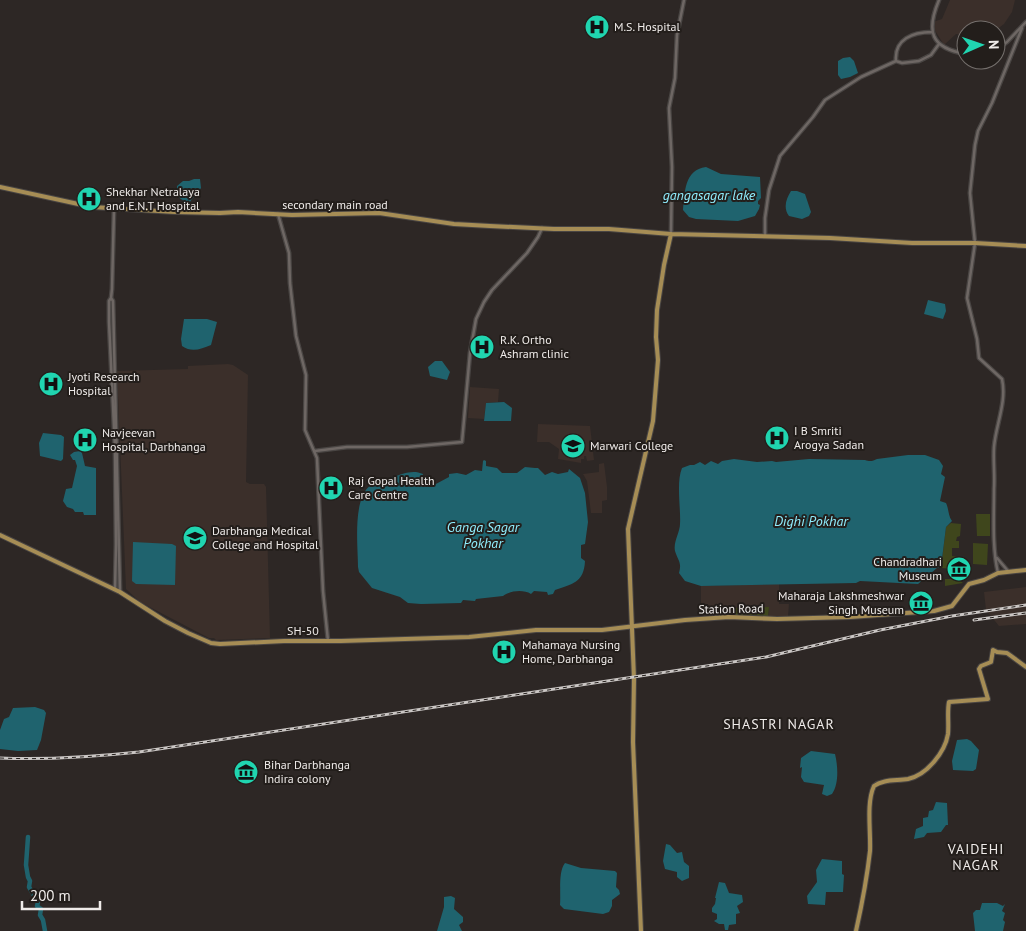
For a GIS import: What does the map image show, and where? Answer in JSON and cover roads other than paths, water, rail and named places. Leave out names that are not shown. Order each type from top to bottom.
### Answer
[{"type":"main road","name":"secondary main road","points":[[0,187],[92,207],[175,212],[379,213],[454,224],[609,229],[671,234],[1026,246]]},
{"type":"main road","points":[[641,931],[633,742],[634,681],[628,529],[653,422],[658,360],[656,337],[658,303],[671,234]]},
{"type":"main road","name":"SH-50","points":[[0,535],[115,589],[165,621],[211,643],[466,637],[536,630],[632,628]]},
{"type":"main road","name":"Station Road","points":[[632,628],[685,620],[729,617],[777,619],[850,617],[941,610],[952,606],[968,584],[984,580],[998,573],[1026,570]]},
{"type":"main road","points":[[856,931],[866,884],[870,850],[871,795],[874,786],[881,782],[911,778],[926,770],[943,749],[946,741],[949,702],[989,698],[979,669],[981,666],[990,664],[995,653],[1007,653],[1026,667]]},
{"type":"street","points":[[671,234],[672,167],[669,108],[674,78],[677,35],[684,0]]},
{"type":"street","points":[[939,0],[932,17],[932,32],[939,44],[944,48],[956,51]]},
{"type":"street","points":[[1006,43],[1026,22]]},
{"type":"street","points":[[998,573],[994,449],[1002,407],[1003,384],[1002,379],[979,358],[977,339],[968,307],[967,291],[975,243],[970,193],[976,138],[1022,28]]},
{"type":"street","points":[[896,61],[895,54],[899,45],[907,36],[920,32],[932,32]]},
{"type":"street","points":[[765,236],[765,218],[769,190],[777,163],[783,152],[825,100],[861,77],[896,61],[902,63],[919,61],[931,55],[939,44]]},
{"type":"street","points":[[114,207],[111,337],[116,404],[115,589]]},
{"type":"street","points":[[278,214],[289,253],[290,283],[296,336],[306,375],[305,430],[317,458],[323,590],[328,641]]},
{"type":"street","points":[[315,451],[347,447],[407,447],[462,442],[470,353],[476,319],[492,290],[527,253],[542,228]]},
{"type":"street","points":[[116,471],[120,592]]},
{"type":"street","points":[[996,557],[1008,572]]},
{"type":"water","points":[[850,57],[854,61],[858,73],[841,79],[838,75],[838,61]]},
{"type":"water","name":"gangasagar lake","points":[[706,167],[721,174],[760,177],[761,198],[758,201],[760,205],[755,216],[738,221],[689,217],[683,210],[687,183],[693,172]]},
{"type":"water","points":[[200,179],[201,188],[189,203],[185,202],[177,196],[177,186],[183,181]]},
{"type":"water","points":[[791,191],[805,194],[811,212],[809,216],[802,219],[789,216],[786,210],[786,203]]},
{"type":"water","points":[[928,300],[945,304],[946,311],[943,319],[924,314]]},
{"type":"water","points":[[184,319],[207,319],[217,322],[211,345],[193,350],[182,346],[181,339]]},
{"type":"water","points":[[435,361],[442,361],[450,372],[447,380],[430,376],[428,367]]},
{"type":"water","points":[[504,402],[512,408],[511,421],[484,421],[486,403]]},
{"type":"water","points":[[43,433],[64,437],[63,459],[61,461],[40,456],[39,443]]},
{"type":"water","points":[[80,451],[85,466],[96,468],[96,515],[84,515],[83,512],[75,512],[67,507],[63,501],[66,489],[72,488],[77,466],[75,460],[70,455]]},
{"type":"water","name":"Dighi Pokhar","points":[[908,455],[925,455],[939,460],[943,466],[941,474],[945,477],[940,501],[946,503],[952,521],[946,527],[941,567],[937,568],[918,584],[860,581],[856,583],[701,586],[685,581],[679,573],[680,564],[675,548],[680,524],[679,488],[682,468],[700,462],[705,465],[711,461],[718,464],[722,461],[734,459],[757,462],[809,459],[873,461]]},
{"type":"water","name":"Ganga Sagar Pokhar","points":[[484,460],[486,461],[486,466],[497,468],[502,473],[517,473],[525,467],[538,468],[545,475],[552,472],[558,474],[568,472],[569,469],[580,478],[585,493],[588,522],[585,544],[581,545],[581,558],[585,561],[580,578],[572,584],[555,590],[553,594],[548,595],[547,592],[534,591],[531,594],[516,591],[503,596],[476,599],[475,601],[463,600],[461,603],[408,603],[400,597],[372,588],[359,572],[358,567],[357,523],[361,500],[365,491],[376,482],[411,472],[423,474],[422,479],[425,483],[434,485],[449,477],[449,474],[466,475],[475,470],[482,471]]},
{"type":"water","points":[[133,542],[172,544],[176,546],[175,585],[136,584],[132,581]]},
{"type":"water","points":[[35,707],[44,710],[46,713],[41,740],[37,750],[18,751],[0,749],[0,730],[4,719],[9,717],[13,708]]},
{"type":"water","points":[[967,739],[979,750],[976,769],[973,771],[953,770],[952,761],[957,740]]},
{"type":"water","points":[[811,751],[835,754],[837,775],[836,785],[832,794],[827,796],[822,794],[824,785],[804,782],[801,777],[801,758]]},
{"type":"water","points":[[936,802],[947,803],[948,825],[941,832],[927,833],[924,837],[914,839],[916,829],[923,826],[923,818],[928,817],[929,811],[933,810]]},
{"type":"water","points":[[666,844],[670,845],[677,853],[682,852],[684,862],[689,866],[689,878],[682,881],[677,877],[677,872],[665,869],[663,861]]},
{"type":"water","points":[[822,859],[842,861],[842,874],[844,875],[843,892],[826,892],[825,905],[808,904],[807,896],[817,882],[816,870]]},
{"type":"water","points":[[565,863],[581,868],[615,871],[617,873],[616,887],[620,894],[612,900],[609,912],[603,914],[564,909],[560,905],[561,877]]},
{"type":"water","points":[[719,882],[725,883],[729,893],[742,895],[743,902],[737,906],[740,913],[736,914],[736,924],[729,925],[728,930],[725,930],[724,924],[714,921],[717,919],[717,914],[712,912]]},
{"type":"water","points":[[451,896],[455,898],[454,909],[463,917],[463,922],[459,925],[462,931],[437,931],[444,907],[444,897]]},
{"type":"water","points":[[982,903],[997,903],[1003,906],[1005,904],[1002,911],[1005,913],[1003,931],[975,931],[973,913],[976,910],[980,910]]},
{"type":"waterway","points":[[28,837],[26,865],[30,881],[29,887],[38,902],[37,906],[41,909],[40,915],[45,931]]},
{"type":"railway","points":[[0,758],[70,758],[139,752],[766,657],[880,630],[952,616],[1026,605]]},
{"type":"railway","points":[[974,620],[1026,613]]},
{"type":"place","name":"M.S. Hospital","points":[[597,27]]},
{"type":"place","name":"Shekhar Netralaya and E.N.T Hospital","points":[[89,199]]},
{"type":"place","name":"R.K. Ortho Ashram clinic","points":[[482,347]]},
{"type":"place","name":"Jyoti Research Hospital","points":[[51,384]]},
{"type":"place","name":"I B Smriti Arogya Sadan","points":[[777,438]]},
{"type":"place","name":"Navjeevan Hospital, Darbhanga","points":[[85,440]]},
{"type":"place","name":"Marwari College","points":[[573,446]]},
{"type":"place","name":"Raj Gopal Health Care Centre","points":[[331,488]]},
{"type":"place","name":"Darbhanga Medical College and Hospital","points":[[195,538]]},
{"type":"place","name":"Chandradhari Museum","points":[[959,569]]},
{"type":"place","name":"Maharaja Lakshmeshwar Singh Museum","points":[[921,603]]},
{"type":"place","name":"Mahamaya Nursing Home, Darbhanga","points":[[504,652]]},
{"type":"place","name":"Bihar Darbhanga Indira colony","points":[[246,772]]},
{"type":"district","name":"SHASTRI NAGAR","points":[[779,724]]},
{"type":"district","name":"VAIDEHI NAGAR","points":[[976,858]]}]
